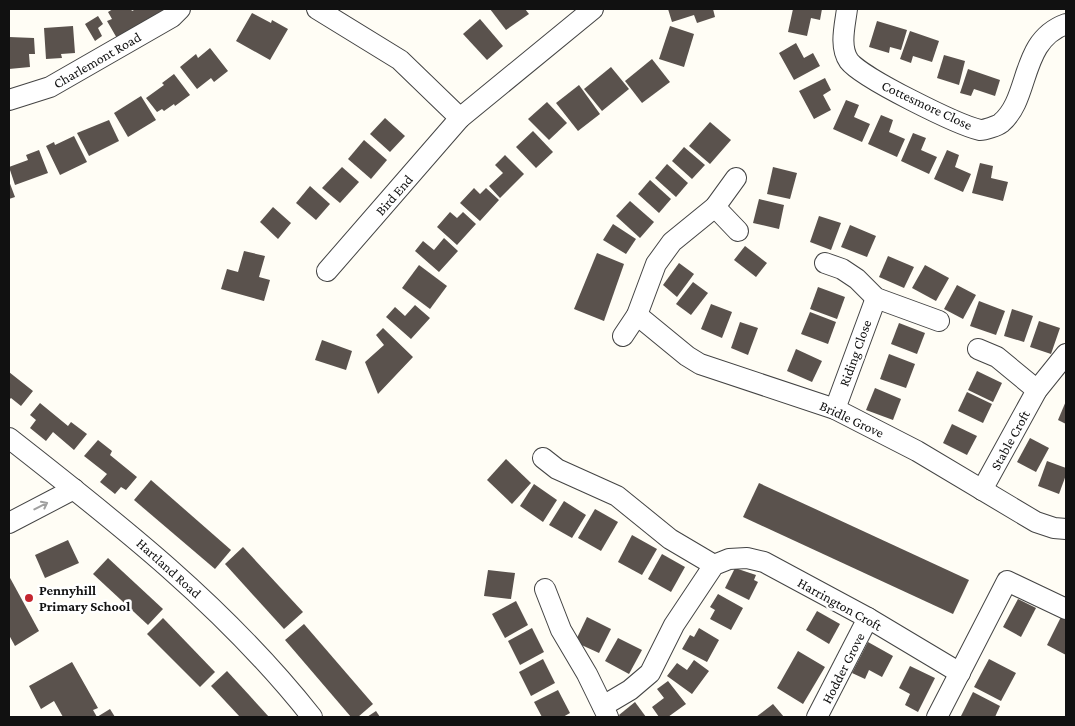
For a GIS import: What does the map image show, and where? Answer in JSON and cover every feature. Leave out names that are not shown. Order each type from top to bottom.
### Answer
[{"type":"street","name":"Charlemont Road","points":[[9,100],[50,87],[172,17],[180,9]]},
{"type":"street","points":[[317,9],[400,60],[460,118]]},
{"type":"street","name":"Bird End","points":[[327,271],[460,118],[593,9]]},
{"type":"street","name":"Cottesmore Close","points":[[847,9],[843,40],[848,60],[874,80],[962,124],[983,130],[1001,124],[1012,109],[1033,54],[1044,38],[1066,19]]},
{"type":"street","points":[[623,336],[637,315],[656,264],[672,242],[715,207],[736,178]]},
{"type":"street","points":[[715,207],[738,231]]},
{"type":"street","points":[[826,263],[842,269],[857,279],[876,298],[939,321]]},
{"type":"street","name":"Riding Close","points":[[835,409],[876,298]]},
{"type":"street","name":"Bridle Grove","points":[[637,315],[687,356],[700,364],[835,409],[917,451],[1036,522],[1054,528],[1066,529]]},
{"type":"street","points":[[978,349],[997,357],[1038,390]]},
{"type":"street","name":"Stable Croft","points":[[982,490],[1038,390],[1066,354]]},
{"type":"street","name":"Hartland Road","points":[[9,438],[140,541],[224,618],[312,717]]},
{"type":"street","points":[[543,458],[557,469],[617,496],[670,540],[714,565],[674,625],[650,673],[605,711],[561,630],[544,590]]},
{"type":"street","points":[[9,523],[74,489]]},
{"type":"street","name":"Harrington Croft","points":[[714,565],[729,559],[747,558],[764,562],[868,618],[960,673]]},
{"type":"street","points":[[937,717],[1007,580],[1066,609]]},
{"type":"street","name":"Hodder Grove","points":[[817,717],[868,618]]},
{"type":"building","points":[[113,9],[131,9],[132,11],[136,9],[167,9],[118,40],[107,21],[112,19],[108,12]]},
{"type":"building","points":[[490,9],[525,9],[529,14],[506,30]]},
{"type":"building","points":[[668,9],[713,9],[715,17],[697,23],[694,15],[672,22]]},
{"type":"building","points":[[793,9],[822,9],[820,20],[811,18],[807,36],[788,32]]},
{"type":"building","points":[[252,13],[271,23],[272,20],[288,29],[270,60],[236,41]]},
{"type":"building","points":[[98,16],[103,24],[98,28],[102,36],[95,41],[85,24]]},
{"type":"building","points":[[480,19],[503,46],[487,60],[463,34]]},
{"type":"building","points":[[877,21],[907,30],[901,50],[890,47],[889,53],[869,47]]},
{"type":"building","points":[[73,26],[75,53],[61,54],[62,58],[46,59],[44,28]]},
{"type":"building","points":[[670,26],[694,34],[684,67],[659,59]]},
{"type":"building","points":[[910,31],[939,41],[932,62],[913,56],[911,63],[900,59]]},
{"type":"building","points":[[9,37],[34,38],[35,54],[29,54],[30,67],[9,69]]},
{"type":"building","points":[[796,43],[804,58],[813,53],[820,66],[794,80],[779,53]]},
{"type":"building","points":[[210,48],[228,71],[214,82],[211,78],[197,89],[180,67],[196,54],[198,58]]},
{"type":"building","points":[[944,55],[965,61],[959,85],[937,78]]},
{"type":"building","points":[[652,59],[670,82],[642,103],[625,81]]},
{"type":"building","points":[[611,67],[629,89],[602,111],[584,89]]},
{"type":"building","points":[[968,69],[1000,80],[995,96],[974,89],[971,96],[960,93]]},
{"type":"building","points":[[174,74],[190,95],[175,106],[174,104],[164,111],[162,109],[157,112],[146,98],[164,85],[162,83]]},
{"type":"building","points":[[825,78],[831,90],[823,95],[831,110],[814,119],[799,91]]},
{"type":"building","points":[[579,85],[600,114],[578,131],[556,103]]},
{"type":"building","points":[[141,96],[156,120],[128,137],[114,113]]},
{"type":"building","points":[[846,100],[859,105],[854,117],[870,124],[862,142],[833,129]]},
{"type":"building","points":[[547,102],[567,123],[549,140],[528,119]]},
{"type":"building","points":[[881,115],[893,120],[889,132],[905,139],[897,157],[868,144]]},
{"type":"building","points":[[385,118],[405,136],[390,152],[370,134]]},
{"type":"building","points":[[109,120],[119,141],[89,156],[77,133]]},
{"type":"building","points":[[710,122],[731,140],[710,164],[689,146]]},
{"type":"building","points":[[533,131],[553,152],[536,168],[516,147]]},
{"type":"building","points":[[913,133],[926,138],[921,150],[937,157],[929,174],[901,161]]},
{"type":"building","points":[[74,136],[87,162],[60,175],[46,146],[54,142],[55,145]]},
{"type":"building","points":[[364,140],[387,160],[371,179],[348,159]]},
{"type":"building","points":[[684,147],[705,165],[692,179],[672,161]]},
{"type":"building","points":[[39,150],[48,173],[15,185],[9,167],[28,160],[26,155]]},
{"type":"building","points":[[947,150],[959,155],[955,167],[971,174],[963,192],[934,179]]},
{"type":"building","points":[[505,155],[524,174],[500,198],[489,186],[503,173],[495,165]]},
{"type":"building","points":[[980,163],[993,166],[991,178],[1008,182],[1003,201],[972,193]]},
{"type":"building","points":[[667,164],[688,183],[676,197],[655,178]]},
{"type":"building","points":[[342,167],[359,182],[340,203],[322,188]]},
{"type":"building","points":[[773,167],[797,173],[790,199],[767,194]]},
{"type":"building","points":[[650,180],[671,199],[659,213],[638,194]]},
{"type":"building","points":[[9,181],[15,197],[9,199]]},
{"type":"building","points":[[310,186],[330,204],[316,220],[296,203]]},
{"type":"building","points":[[474,188],[480,194],[486,188],[499,200],[480,221],[460,203]]},
{"type":"building","points":[[759,199],[784,205],[779,229],[753,223]]},
{"type":"building","points":[[630,201],[654,222],[640,238],[616,216]]},
{"type":"building","points":[[273,207],[291,223],[278,239],[260,222]]},
{"type":"building","points":[[450,212],[457,218],[463,212],[476,224],[457,245],[437,227]]},
{"type":"building","points":[[819,216],[841,223],[831,250],[810,242]]},
{"type":"building","points":[[613,224],[636,239],[626,254],[603,240]]},
{"type":"building","points":[[850,225],[876,236],[867,257],[841,247]]},
{"type":"building","points":[[444,238],[458,251],[439,272],[415,251],[423,241],[434,250]]},
{"type":"building","points":[[745,246],[767,263],[756,277],[734,260]]},
{"type":"building","points":[[244,251],[265,256],[259,277],[270,280],[264,301],[221,289],[227,269],[238,272]]},
{"type":"building","points":[[597,253],[624,264],[604,321],[574,309]]},
{"type":"building","points":[[888,256],[914,267],[904,288],[879,277]]},
{"type":"building","points":[[679,263],[694,274],[677,297],[663,285]]},
{"type":"building","points":[[419,265],[447,286],[430,309],[402,288]]},
{"type":"building","points":[[925,265],[949,278],[936,301],[912,288]]},
{"type":"building","points":[[693,282],[708,293],[691,315],[676,304]]},
{"type":"building","points":[[957,285],[976,295],[963,319],[944,309]]},
{"type":"building","points":[[818,287],[845,297],[837,319],[810,309]]},
{"type":"building","points":[[979,301],[1005,311],[996,335],[970,326]]},
{"type":"building","points":[[711,304],[732,312],[722,338],[701,329]]},
{"type":"building","points":[[415,305],[430,318],[411,339],[386,317],[395,307],[405,316]]},
{"type":"building","points":[[1012,309],[1033,316],[1024,342],[1004,336]]},
{"type":"building","points":[[810,312],[836,322],[828,344],[801,334]]},
{"type":"building","points":[[1039,321],[1060,328],[1051,354],[1030,347]]},
{"type":"building","points":[[740,322],[758,328],[748,355],[731,348]]},
{"type":"building","points":[[899,323],[925,333],[917,354],[891,344]]},
{"type":"building","points":[[383,328],[413,357],[378,394],[365,362],[384,345],[376,335]]},
{"type":"building","points":[[322,340],[352,351],[346,370],[315,360]]},
{"type":"building","points":[[796,349],[822,361],[812,382],[787,371]]},
{"type":"building","points":[[889,354],[915,364],[906,388],[880,379]]},
{"type":"building","points":[[977,371],[1002,383],[993,402],[968,390]]},
{"type":"building","points":[[9,372],[33,391],[21,406],[11,398],[9,400]]},
{"type":"building","points":[[875,388],[901,399],[893,420],[866,410]]},
{"type":"building","points":[[967,392],[992,404],[983,423],[958,411]]},
{"type":"building","points":[[1066,401],[1066,424],[1058,420]]},
{"type":"building","points":[[40,403],[68,426],[71,422],[87,434],[74,450],[53,432],[46,441],[30,428],[36,420],[30,415]]},
{"type":"building","points":[[952,424],[977,436],[967,455],[943,443]]},
{"type":"building","points":[[1030,438],[1049,448],[1036,472],[1017,462]]},
{"type":"building","points":[[98,440],[112,451],[110,455],[137,477],[126,490],[121,487],[115,494],[100,482],[107,474],[84,456]]},
{"type":"building","points":[[506,459],[531,483],[512,504],[487,480]]},
{"type":"building","points":[[1047,461],[1066,468],[1066,475],[1059,494],[1038,486]]},
{"type":"building","points":[[151,480],[231,550],[215,569],[134,500]]},
{"type":"building","points":[[759,483],[969,580],[953,614],[743,517]]},
{"type":"building","points":[[534,484],[557,500],[543,522],[520,506]]},
{"type":"building","points":[[564,501],[586,515],[572,538],[549,525]]},
{"type":"building","points":[[595,509],[618,522],[601,551],[578,538]]},
{"type":"building","points":[[632,535],[657,549],[642,575],[618,562]]},
{"type":"building","points":[[68,540],[79,563],[45,578],[35,555]]},
{"type":"building","points":[[243,547],[303,612],[284,629],[225,564]]},
{"type":"building","points":[[662,554],[685,567],[671,592],[648,579]]},
{"type":"building","points":[[108,558],[163,609],[148,625],[93,574]]},
{"type":"building","points":[[735,568],[756,575],[754,580],[758,582],[749,600],[725,588]]},
{"type":"building","points":[[488,570],[515,573],[511,599],[484,596]]},
{"type":"building","points":[[9,576],[39,631],[15,646],[9,635]]},
{"type":"building","points":[[718,594],[743,608],[731,630],[710,619],[715,610],[710,607]]},
{"type":"building","points":[[1018,599],[1036,608],[1021,637],[1003,627]]},
{"type":"building","points":[[516,601],[528,625],[505,638],[492,614]]},
{"type":"building","points":[[817,611],[840,624],[829,644],[806,630]]},
{"type":"building","points":[[587,617],[611,629],[599,653],[575,642]]},
{"type":"building","points":[[1061,617],[1066,620],[1066,655],[1047,645]]},
{"type":"building","points":[[163,618],[215,672],[200,687],[147,634]]},
{"type":"building","points":[[304,624],[373,704],[358,717],[351,717],[285,640]]},
{"type":"building","points":[[532,628],[544,652],[520,665],[508,641]]},
{"type":"building","points":[[699,628],[719,640],[707,662],[682,649],[690,635],[694,637]]},
{"type":"building","points":[[618,638],[642,650],[629,674],[605,661]]},
{"type":"building","points":[[868,642],[893,656],[882,677],[869,670],[865,679],[852,673]]},
{"type":"building","points":[[798,651],[825,667],[803,704],[777,688]]},
{"type":"building","points":[[543,659],[555,683],[531,696],[519,672]]},
{"type":"building","points":[[989,659],[1016,673],[1001,701],[974,687]]},
{"type":"building","points":[[694,660],[709,671],[692,694],[667,676],[677,663],[687,670]]},
{"type":"building","points":[[72,662],[98,708],[93,710],[97,717],[63,717],[54,701],[41,709],[29,686]]},
{"type":"building","points":[[910,666],[935,678],[918,712],[905,705],[910,694],[899,688]]},
{"type":"building","points":[[227,671],[269,717],[240,717],[211,686]]},
{"type":"building","points":[[668,681],[686,704],[668,717],[659,717],[652,707],[664,698],[657,689]]},
{"type":"building","points":[[558,690],[570,713],[563,717],[542,717],[534,702]]},
{"type":"building","points":[[973,692],[1000,706],[995,717],[961,716]]},
{"type":"building","points":[[635,702],[646,717],[620,717],[619,715]]},
{"type":"building","points":[[773,704],[784,717],[756,717]]},
{"type":"building","points":[[110,709],[115,717],[97,717]]},
{"type":"building","points":[[376,711],[380,717],[367,717]]},
{"type":"place","name":"Pennyhill Primary School","points":[[29,598]]}]
